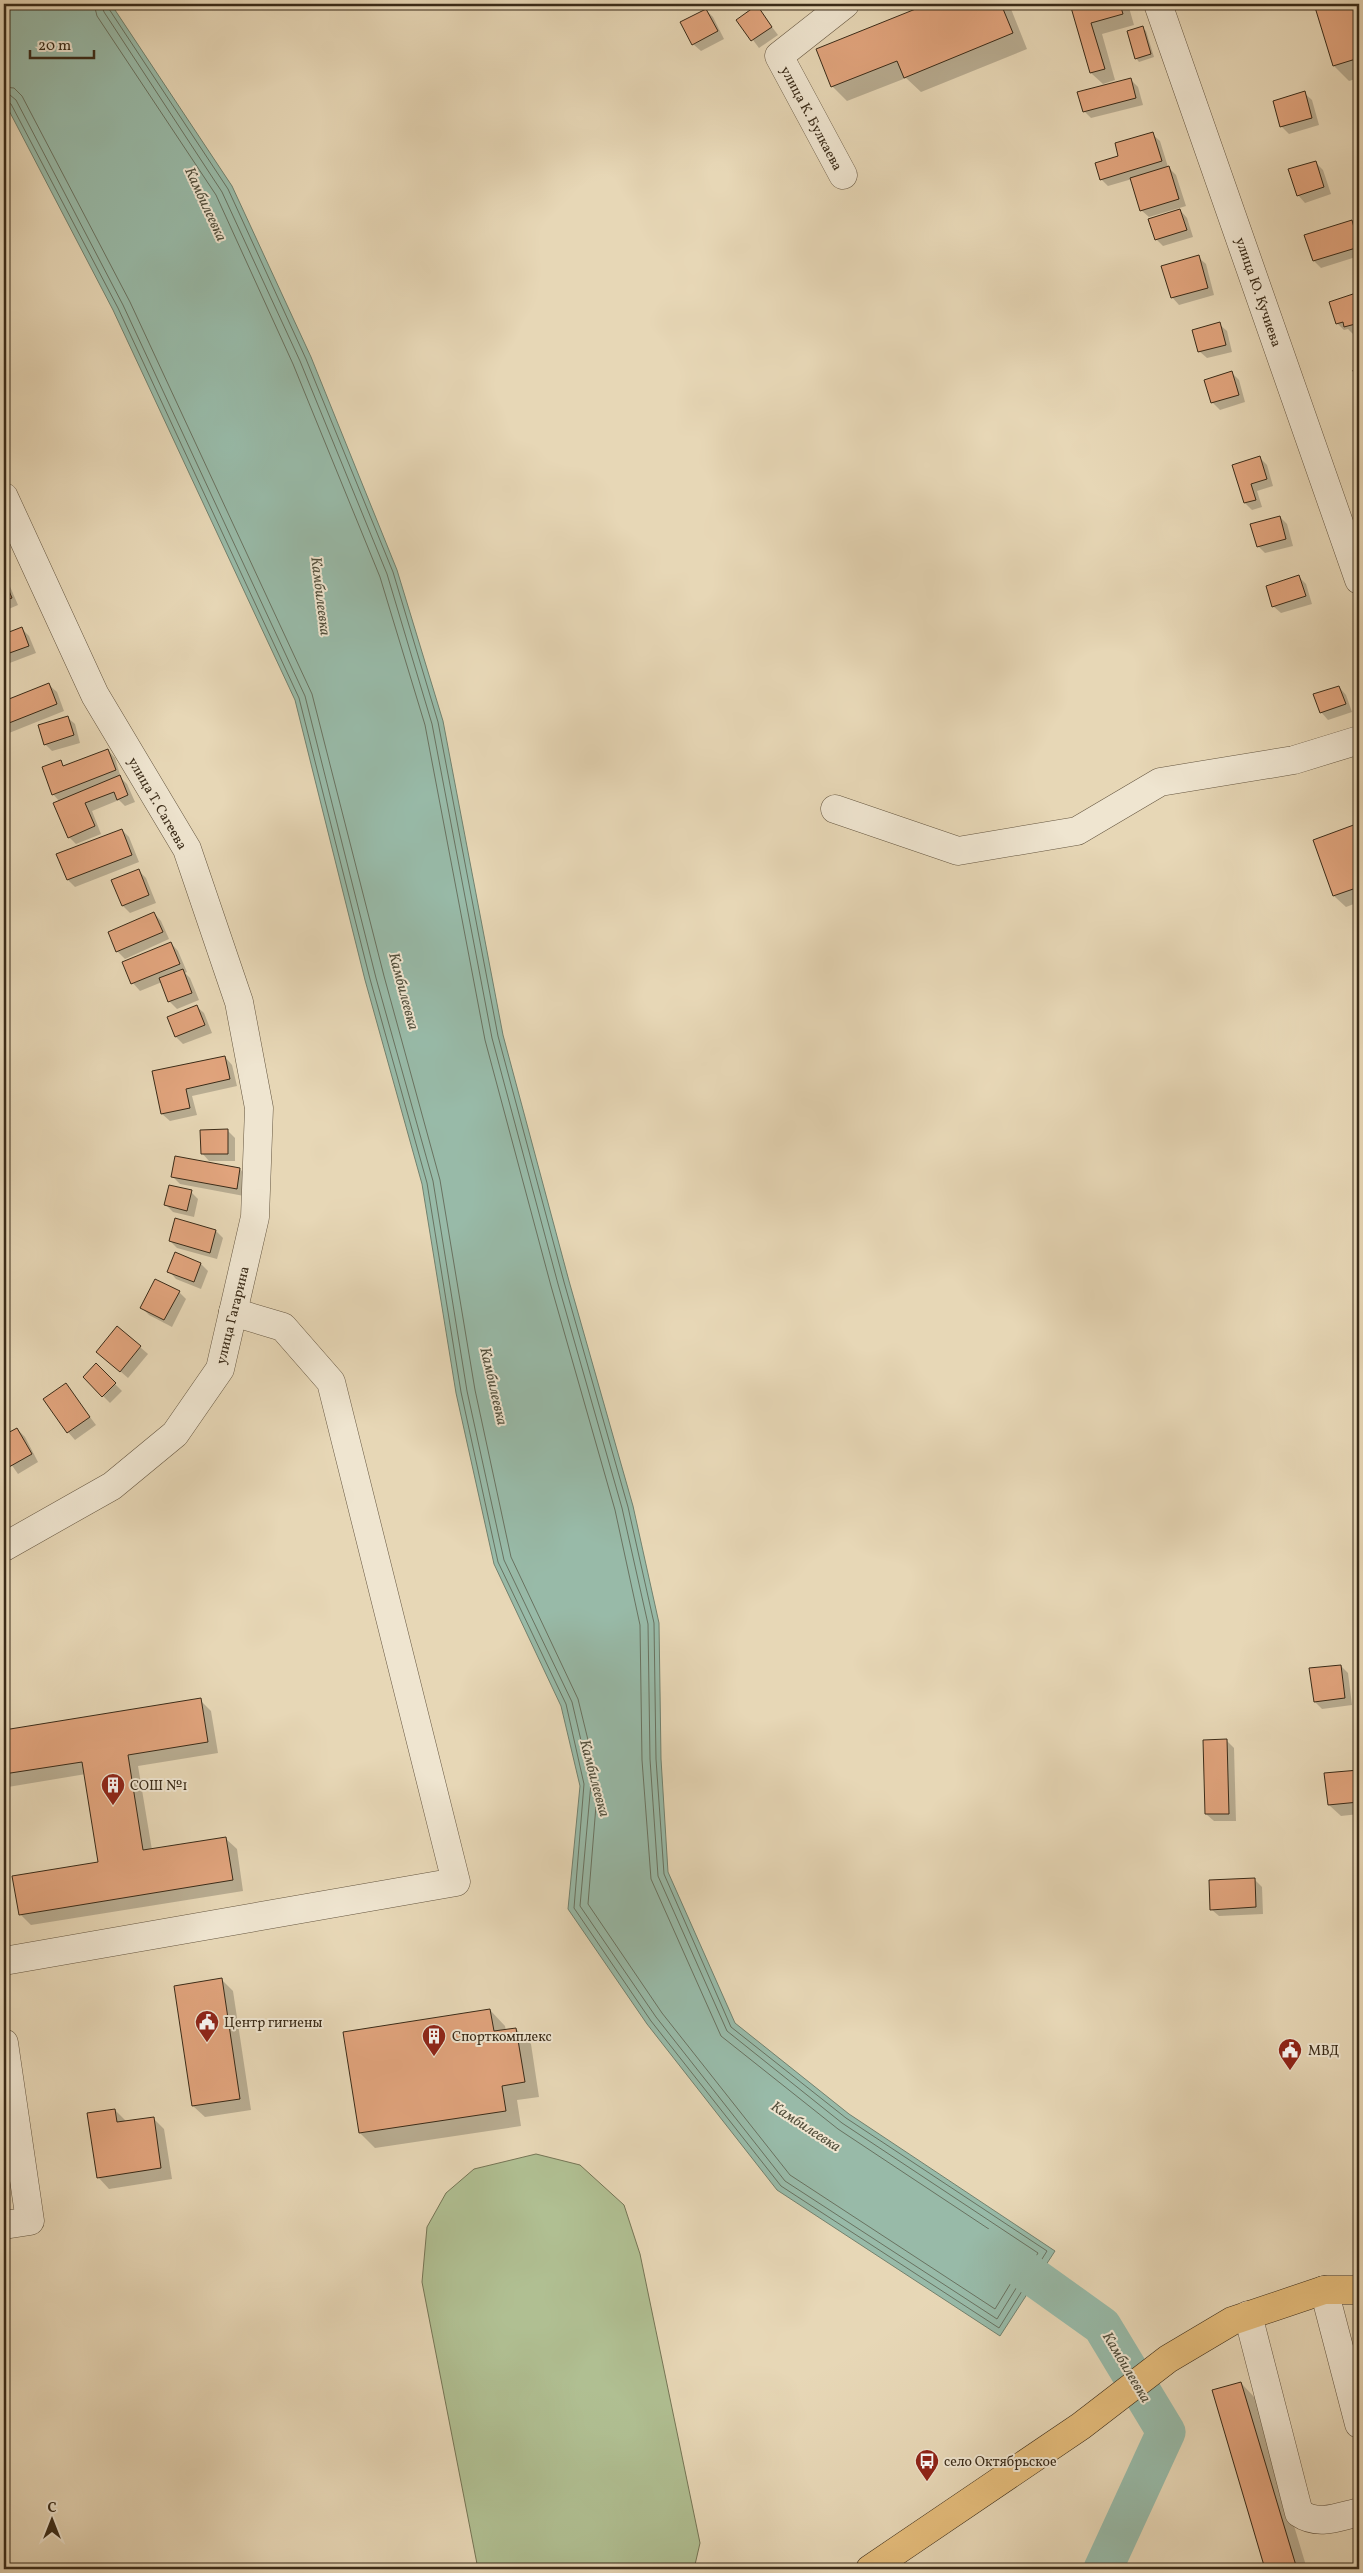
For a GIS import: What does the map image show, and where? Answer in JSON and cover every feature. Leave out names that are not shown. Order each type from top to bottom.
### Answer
[{"type":"main road","points":[[870,2569],[1082,2426],[1168,2359],[1232,2321],[1324,2290],[1359,2290]]},
{"type":"street","name":"улица К. Булкаева","points":[[843,175],[779,56],[845,4]]},
{"type":"street","name":"улица Ю. Кучиева","points":[[1158,4],[1359,580]]},
{"type":"street","name":"улица Т. Сагеева","points":[[4,497],[95,696],[187,849],[239,1002],[259,1108],[255,1217]]},
{"type":"street","points":[[835,809],[958,851],[1077,831],[1160,782],[1294,760],[1359,740]]},
{"type":"street","name":"улица Гагарина","points":[[4,1547],[112,1486],[175,1434],[220,1368],[255,1217]]},
{"type":"street","points":[[4,1961],[456,1882],[331,1382],[283,1327],[233,1312]]},
{"type":"street","points":[[4,2043],[30,2221],[4,2226]]},
{"type":"street","points":[[1324,2290],[1359,2424]]},
{"type":"street","points":[[1248,2315],[1298,2513],[1307,2519],[1323,2521],[1359,2512]]},
{"type":"shaded area","points":[[536,2154],[580,2165],[624,2205],[640,2254],[700,2543],[694,2569],[478,2569],[422,2282],[427,2227],[446,2193],[474,2169]]},
{"type":"water","points":[[4,4],[111,4],[232,186],[311,357],[397,570],[443,721],[503,1035],[569,1281],[633,1506],[659,1623],[661,1759],[668,1872],[735,2023],[849,2114],[1055,2251],[1000,2336],[777,2190],[647,2024],[568,1909],[580,1786],[561,1706],[494,1564],[456,1393],[422,1184],[365,980],[295,700],[113,310],[4,101]]},
{"type":"building","points":[[928,4],[1001,4],[1013,33],[904,78],[897,61],[831,87],[816,49]]},
{"type":"building","points":[[1070,4],[1120,4],[1123,14],[1091,23],[1105,69],[1090,73]]},
{"type":"building","points":[[1314,4],[1359,4],[1359,58],[1333,66]]},
{"type":"building","points":[[757,5],[772,27],[751,41],[736,20]]},
{"type":"building","points":[[706,9],[718,31],[692,45],[680,22]]},
{"type":"building","points":[[1143,26],[1151,54],[1135,59],[1127,31]]},
{"type":"building","points":[[1131,78],[1136,98],[1083,112],[1077,92]]},
{"type":"building","points":[[1305,91],[1312,118],[1280,127],[1273,101]]},
{"type":"building","points":[[1153,132],[1162,161],[1100,180],[1095,163],[1118,156],[1115,143]]},
{"type":"building","points":[[1316,161],[1324,187],[1297,196],[1288,169]]},
{"type":"building","points":[[1169,166],[1179,199],[1140,211],[1130,178]]},
{"type":"building","points":[[1180,209],[1187,230],[1155,240],[1148,219]]},
{"type":"building","points":[[1352,220],[1359,247],[1313,261],[1304,235]]},
{"type":"building","points":[[1199,255],[1208,288],[1171,298],[1161,266]]},
{"type":"building","points":[[1359,292],[1359,323],[1344,327],[1343,322],[1336,324],[1329,302]]},
{"type":"building","points":[[1220,322],[1226,345],[1198,352],[1192,330]]},
{"type":"building","points":[[1359,368],[1359,394],[1353,370]]},
{"type":"building","points":[[1232,371],[1239,395],[1211,403],[1204,380]]},
{"type":"building","points":[[1260,456],[1267,479],[1251,484],[1256,500],[1244,503],[1232,465]]},
{"type":"building","points":[[1280,516],[1286,539],[1257,547],[1250,524]]},
{"type":"building","points":[[1299,575],[1306,596],[1272,607],[1266,586]]},
{"type":"building","points":[[4,579],[12,598],[4,601]]},
{"type":"building","points":[[22,627],[29,646],[4,655],[4,634]]},
{"type":"building","points":[[49,683],[57,704],[4,725],[4,701]]},
{"type":"building","points":[[1339,686],[1346,704],[1320,713],[1313,694]]},
{"type":"building","points":[[68,716],[74,735],[44,745],[38,725]]},
{"type":"building","points":[[108,749],[116,770],[52,795],[42,767],[61,760],[63,766]]},
{"type":"building","points":[[120,775],[128,795],[117,800],[114,792],[85,803],[95,826],[68,838],[53,803]]},
{"type":"building","points":[[1359,823],[1359,887],[1333,896],[1313,840]]},
{"type":"building","points":[[122,829],[132,855],[67,880],[56,854]]},
{"type":"building","points":[[139,869],[149,895],[122,906],[111,880]]},
{"type":"building","points":[[154,912],[163,932],[116,952],[108,932]]},
{"type":"building","points":[[171,942],[180,964],[131,984],[122,962]]},
{"type":"building","points":[[183,969],[192,993],[168,1002],[159,978]]},
{"type":"building","points":[[197,1005],[205,1025],[175,1037],[167,1017]]},
{"type":"building","points":[[225,1056],[230,1079],[186,1089],[190,1108],[161,1114],[152,1071]]},
{"type":"building","points":[[228,1129],[228,1154],[201,1154],[200,1130]]},
{"type":"building","points":[[175,1156],[240,1168],[237,1189],[171,1177]]},
{"type":"building","points":[[169,1185],[192,1190],[187,1211],[164,1205]]},
{"type":"building","points":[[175,1218],[216,1230],[210,1253],[169,1241]]},
{"type":"building","points":[[175,1252],[201,1263],[194,1282],[167,1272]]},
{"type":"building","points":[[155,1279],[180,1291],[164,1320],[140,1308]]},
{"type":"building","points":[[117,1326],[141,1346],[120,1372],[96,1352]]},
{"type":"building","points":[[96,1363],[116,1383],[102,1397],[83,1377]]},
{"type":"building","points":[[66,1383],[90,1417],[67,1433],[43,1399]]},
{"type":"building","points":[[17,1428],[32,1454],[9,1467],[4,1457],[4,1435]]},
{"type":"building","points":[[1341,1665],[1345,1698],[1314,1702],[1309,1668]]},
{"type":"building","name":"СОШ №1","points":[[201,1698],[208,1742],[128,1755],[143,1850],[226,1837],[233,1880],[19,1915],[12,1876],[98,1862],[82,1762],[4,1774],[4,1730]]},
{"type":"building","points":[[1227,1739],[1229,1814],[1205,1814],[1203,1740]]},
{"type":"building","points":[[1359,1770],[1359,1802],[1328,1805],[1324,1773]]},
{"type":"building","points":[[1255,1878],[1256,1907],[1210,1910],[1209,1880]]},
{"type":"building","name":"Центр гигиены","points":[[222,1978],[240,2099],[192,2106],[174,1986]]},
{"type":"building","name":"Спорткомплекс","points":[[490,2009],[494,2031],[516,2028],[525,2082],[502,2086],[506,2111],[359,2133],[343,2032]]},
{"type":"building","points":[[115,2109],[117,2122],[154,2117],[161,2168],[97,2178],[87,2113]]},
{"type":"building","points":[[1241,2382],[1297,2569],[1265,2569],[1212,2390]]},
{"type":"waterway","name":"Камбилеевка","points":[[993,2248],[1102,2326],[1166,2432],[1103,2569]]},
{"type":"place","name":"СОШ №1","points":[[113,1806]]},
{"type":"place","name":"Центр гигиены","points":[[207,2043]]},
{"type":"place","name":"Спорткомплекс","points":[[434,2057]]},
{"type":"place","name":"МВД","points":[[1290,2071]]},
{"type":"place","name":"село Октябрьское","points":[[927,2482]]}]
